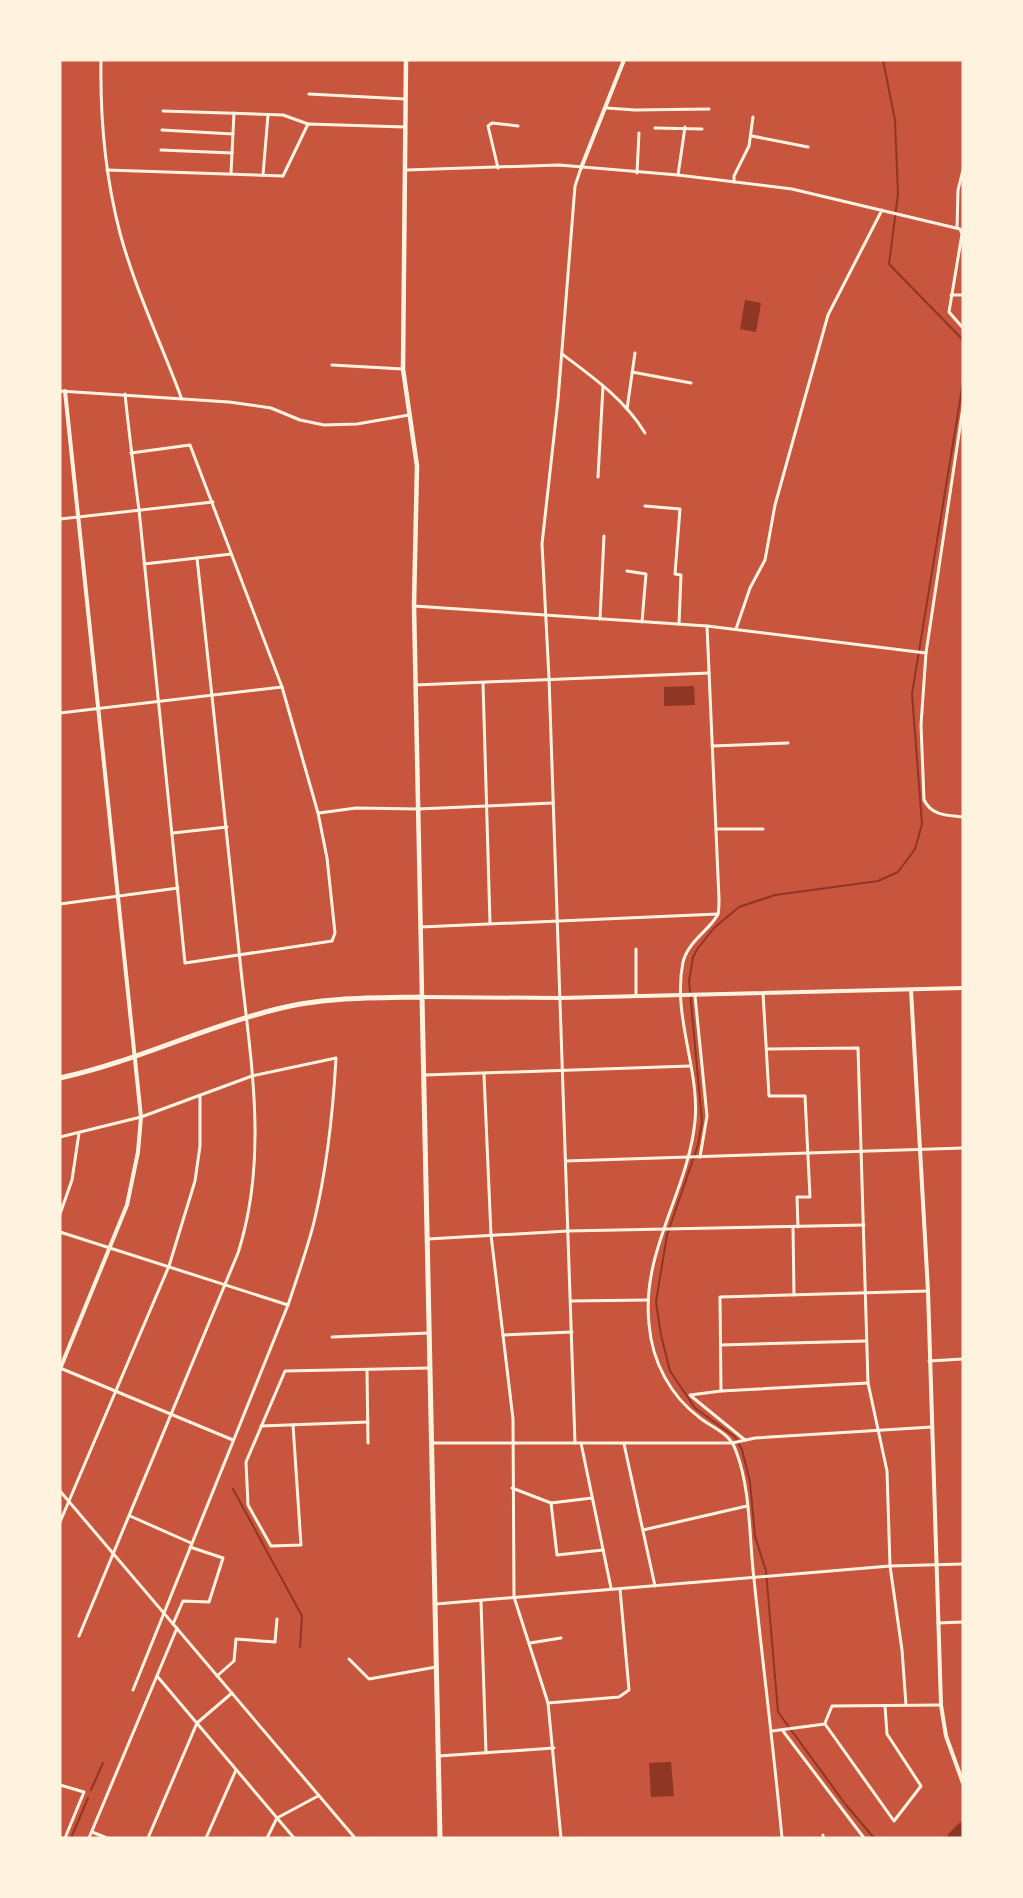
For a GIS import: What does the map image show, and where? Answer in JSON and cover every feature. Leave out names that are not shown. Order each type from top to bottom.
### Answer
[{"type":"highway","points":[[60,1078],[137,1056],[247,1017],[312,1003],[422,997],[440,1838]]},
{"type":"main road","points":[[406,60],[403,369],[417,465],[414,606],[422,997]]},
{"type":"street","points":[[101,60],[101,114],[107,170],[120,235],[181,398]]},
{"type":"street","points":[[575,1443],[549,678],[542,544],[562,354],[575,186],[580,168],[607,108],[624,60]]},
{"type":"street","points":[[309,94],[405,99]]},
{"type":"street","points":[[607,108],[710,109]]},
{"type":"street","points":[[163,111],[292,117],[308,124],[405,127]]},
{"type":"street","points":[[231,173],[234,114]]},
{"type":"street","points":[[263,175],[267,115]]},
{"type":"street","points":[[734,182],[734,176],[747,153],[752,136],[753,117]]},
{"type":"street","points":[[498,168],[488,126],[492,123],[518,126]]},
{"type":"street","points":[[107,170],[283,176],[308,124]]},
{"type":"street","points":[[678,176],[685,127]]},
{"type":"street","points":[[655,128],[702,129]]},
{"type":"street","points":[[162,130],[233,134]]},
{"type":"street","points":[[637,173],[639,133]]},
{"type":"street","points":[[752,136],[808,147]]},
{"type":"street","points":[[161,150],[232,153]]},
{"type":"street","points":[[406,170],[543,165],[678,176],[792,189],[957,229],[962,231],[962,234],[949,312],[963,328]]},
{"type":"street","points":[[957,229],[958,190],[963,170]]},
{"type":"street","points":[[736,629],[750,588],[765,560],[775,505],[828,315],[882,210]]},
{"type":"street","points":[[951,296],[963,295]]},
{"type":"street","points":[[627,409],[635,353]]},
{"type":"street","points":[[562,354],[603,386],[627,409],[645,433]]},
{"type":"street","points":[[332,365],[403,369]]},
{"type":"street","points":[[632,372],[691,383]]},
{"type":"street","points":[[598,477],[603,386]]},
{"type":"street","points":[[234,1440],[60,1369],[111,1246],[132,1187],[141,1117],[137,1056],[79,517],[62,391],[181,398],[271,408],[312,423],[324,424],[357,424],[409,416]]},
{"type":"street","points":[[124,394],[131,453],[139,510],[185,963],[332,941],[335,933],[327,858],[318,813],[282,687],[190,444],[131,453]]},
{"type":"street","points":[[963,407],[926,652],[921,725],[924,800],[933,811],[963,817]]},
{"type":"street","points":[[60,519],[213,502]]},
{"type":"street","points":[[645,506],[680,509],[675,574],[681,575],[679,624]]},
{"type":"street","points":[[600,619],[604,536]]},
{"type":"street","points":[[144,564],[232,554]]},
{"type":"street","points":[[79,1636],[225,1285],[245,1230],[254,1186],[256,1130],[247,1017],[197,558]]},
{"type":"street","points":[[627,571],[646,574],[642,622]]},
{"type":"street","points":[[414,606],[707,626],[926,652]]},
{"type":"street","points":[[707,626],[718,914],[700,933],[684,958],[681,995],[696,1111],[688,1157],[662,1230],[650,1274],[649,1324],[658,1365],[668,1384],[678,1399],[700,1419],[721,1431],[732,1443],[740,1465],[747,1506],[782,1838]]},
{"type":"street","points":[[415,685],[709,673]]},
{"type":"street","points":[[483,683],[490,923]]},
{"type":"street","points":[[60,713],[282,687]]},
{"type":"street","points":[[712,746],[788,743]]},
{"type":"street","points":[[318,813],[356,808],[418,809],[553,803]]},
{"type":"street","points":[[173,833],[227,827]]},
{"type":"street","points":[[716,830],[764,829]]},
{"type":"street","points":[[60,904],[178,888]]},
{"type":"street","points":[[421,927],[718,914]]},
{"type":"street","points":[[636,949],[636,996]]},
{"type":"street","points":[[422,997],[695,996],[963,988]]},
{"type":"street","points":[[911,990],[922,1150],[928,1291],[941,1705],[946,1736],[963,1783]]},
{"type":"street","points":[[763,993],[769,1096],[805,1096],[810,1197],[797,1197],[798,1227]]},
{"type":"street","points":[[695,996],[707,1116],[700,1157]]},
{"type":"street","points":[[768,1049],[858,1048],[868,1383],[887,1471],[890,1566],[902,1650],[906,1705]]},
{"type":"street","points":[[60,1137],[141,1117],[252,1076],[336,1058],[326,1158],[314,1222],[288,1305],[133,1690]]},
{"type":"street","points":[[423,1075],[484,1075],[690,1066]]},
{"type":"street","points":[[484,1075],[491,1235],[513,1443],[514,1597],[548,1703],[561,1838]]},
{"type":"street","points":[[60,1522],[169,1266],[195,1181],[201,1146],[200,1095]]},
{"type":"street","points":[[60,1214],[72,1180],[79,1133]]},
{"type":"street","points":[[566,1161],[963,1148]]},
{"type":"street","points":[[427,1239],[568,1231],[864,1225]]},
{"type":"street","points":[[793,1227],[794,1295]]},
{"type":"street","points":[[60,1232],[111,1246],[288,1305]]},
{"type":"street","points":[[721,1391],[720,1297],[928,1291]]},
{"type":"street","points":[[571,1302],[648,1300]]},
{"type":"street","points":[[502,1335],[572,1332]]},
{"type":"street","points":[[332,1336],[429,1333]]},
{"type":"street","points":[[721,1345],[867,1341]]},
{"type":"street","points":[[929,1361],[963,1359]]},
{"type":"street","points":[[293,1425],[301,1545],[271,1546],[248,1505],[246,1462],[285,1371],[430,1368]]},
{"type":"street","points":[[367,1370],[368,1443]]},
{"type":"street","points":[[746,1440],[690,1395],[721,1391],[868,1383]]},
{"type":"street","points":[[261,1426],[368,1422]]},
{"type":"street","points":[[433,1443],[732,1443],[746,1440],[932,1427]]},
{"type":"street","points":[[581,1443],[611,1588]]},
{"type":"street","points":[[624,1444],[655,1586]]},
{"type":"street","points":[[512,1488],[551,1503],[592,1498]]},
{"type":"street","points":[[60,1491],[355,1838]]},
{"type":"street","points":[[551,1503],[557,1555],[603,1550]]},
{"type":"street","points":[[643,1530],[747,1506]]},
{"type":"street","points":[[130,1516],[223,1558],[209,1602],[183,1601],[173,1624]]},
{"type":"street","points":[[436,1605],[611,1588],[754,1579],[890,1566],[963,1564]]},
{"type":"street","points":[[548,1703],[619,1697],[628,1690],[620,1588]]},
{"type":"street","points":[[482,1602],[486,1753]]},
{"type":"street","points":[[217,1676],[234,1661],[236,1639],[275,1642],[277,1619]]},
{"type":"street","points":[[937,1623],[963,1622]]},
{"type":"street","points":[[89,1838],[177,1628]]},
{"type":"street","points":[[530,1643],[561,1638]]},
{"type":"street","points":[[349,1659],[369,1679],[436,1667]]},
{"type":"street","points":[[157,1676],[294,1838]]},
{"type":"street","points":[[148,1838],[197,1723],[232,1693]]},
{"type":"street","points":[[825,1724],[832,1706],[941,1705]]},
{"type":"street","points":[[825,1724],[894,1821],[921,1786],[887,1734],[885,1706]]},
{"type":"street","points":[[772,1731],[825,1724]]},
{"type":"street","points":[[783,1731],[864,1838]]},
{"type":"street","points":[[437,1756],[554,1748]]},
{"type":"street","points":[[206,1838],[237,1770]]},
{"type":"street","points":[[60,1785],[84,1792],[64,1838]]},
{"type":"street","points":[[267,1838],[277,1818],[318,1796]]},
{"type":"street","points":[[92,1832],[107,1838]]},
{"type":"shaded area","points":[[745,300],[761,303],[756,332],[740,329]]},
{"type":"shaded area","points":[[694,686],[695,705],[664,706],[664,687]]},
{"type":"shaded area","points":[[671,1762],[674,1796],[651,1797],[649,1763]]},
{"type":"waterway","points":[[883,60],[895,120],[898,194],[889,264],[963,340]]},
{"type":"waterway","points":[[874,1838],[846,1805],[778,1712],[766,1571],[755,1536],[750,1482],[742,1450],[735,1437],[695,1408],[670,1371],[656,1302],[667,1235],[698,1145],[702,1121],[689,981],[693,957],[698,948],[714,928],[739,907],[775,895],[878,881],[898,872],[915,849],[922,824],[912,694],[963,382]]},
{"type":"waterway","points":[[233,1489],[302,1616],[300,1647]]},
{"type":"waterway","points":[[91,1790],[103,1763]]},
{"type":"waterway","points":[[71,1838],[88,1798]]},
{"type":"waterway","points":[[954,1838],[963,1829]]}]
